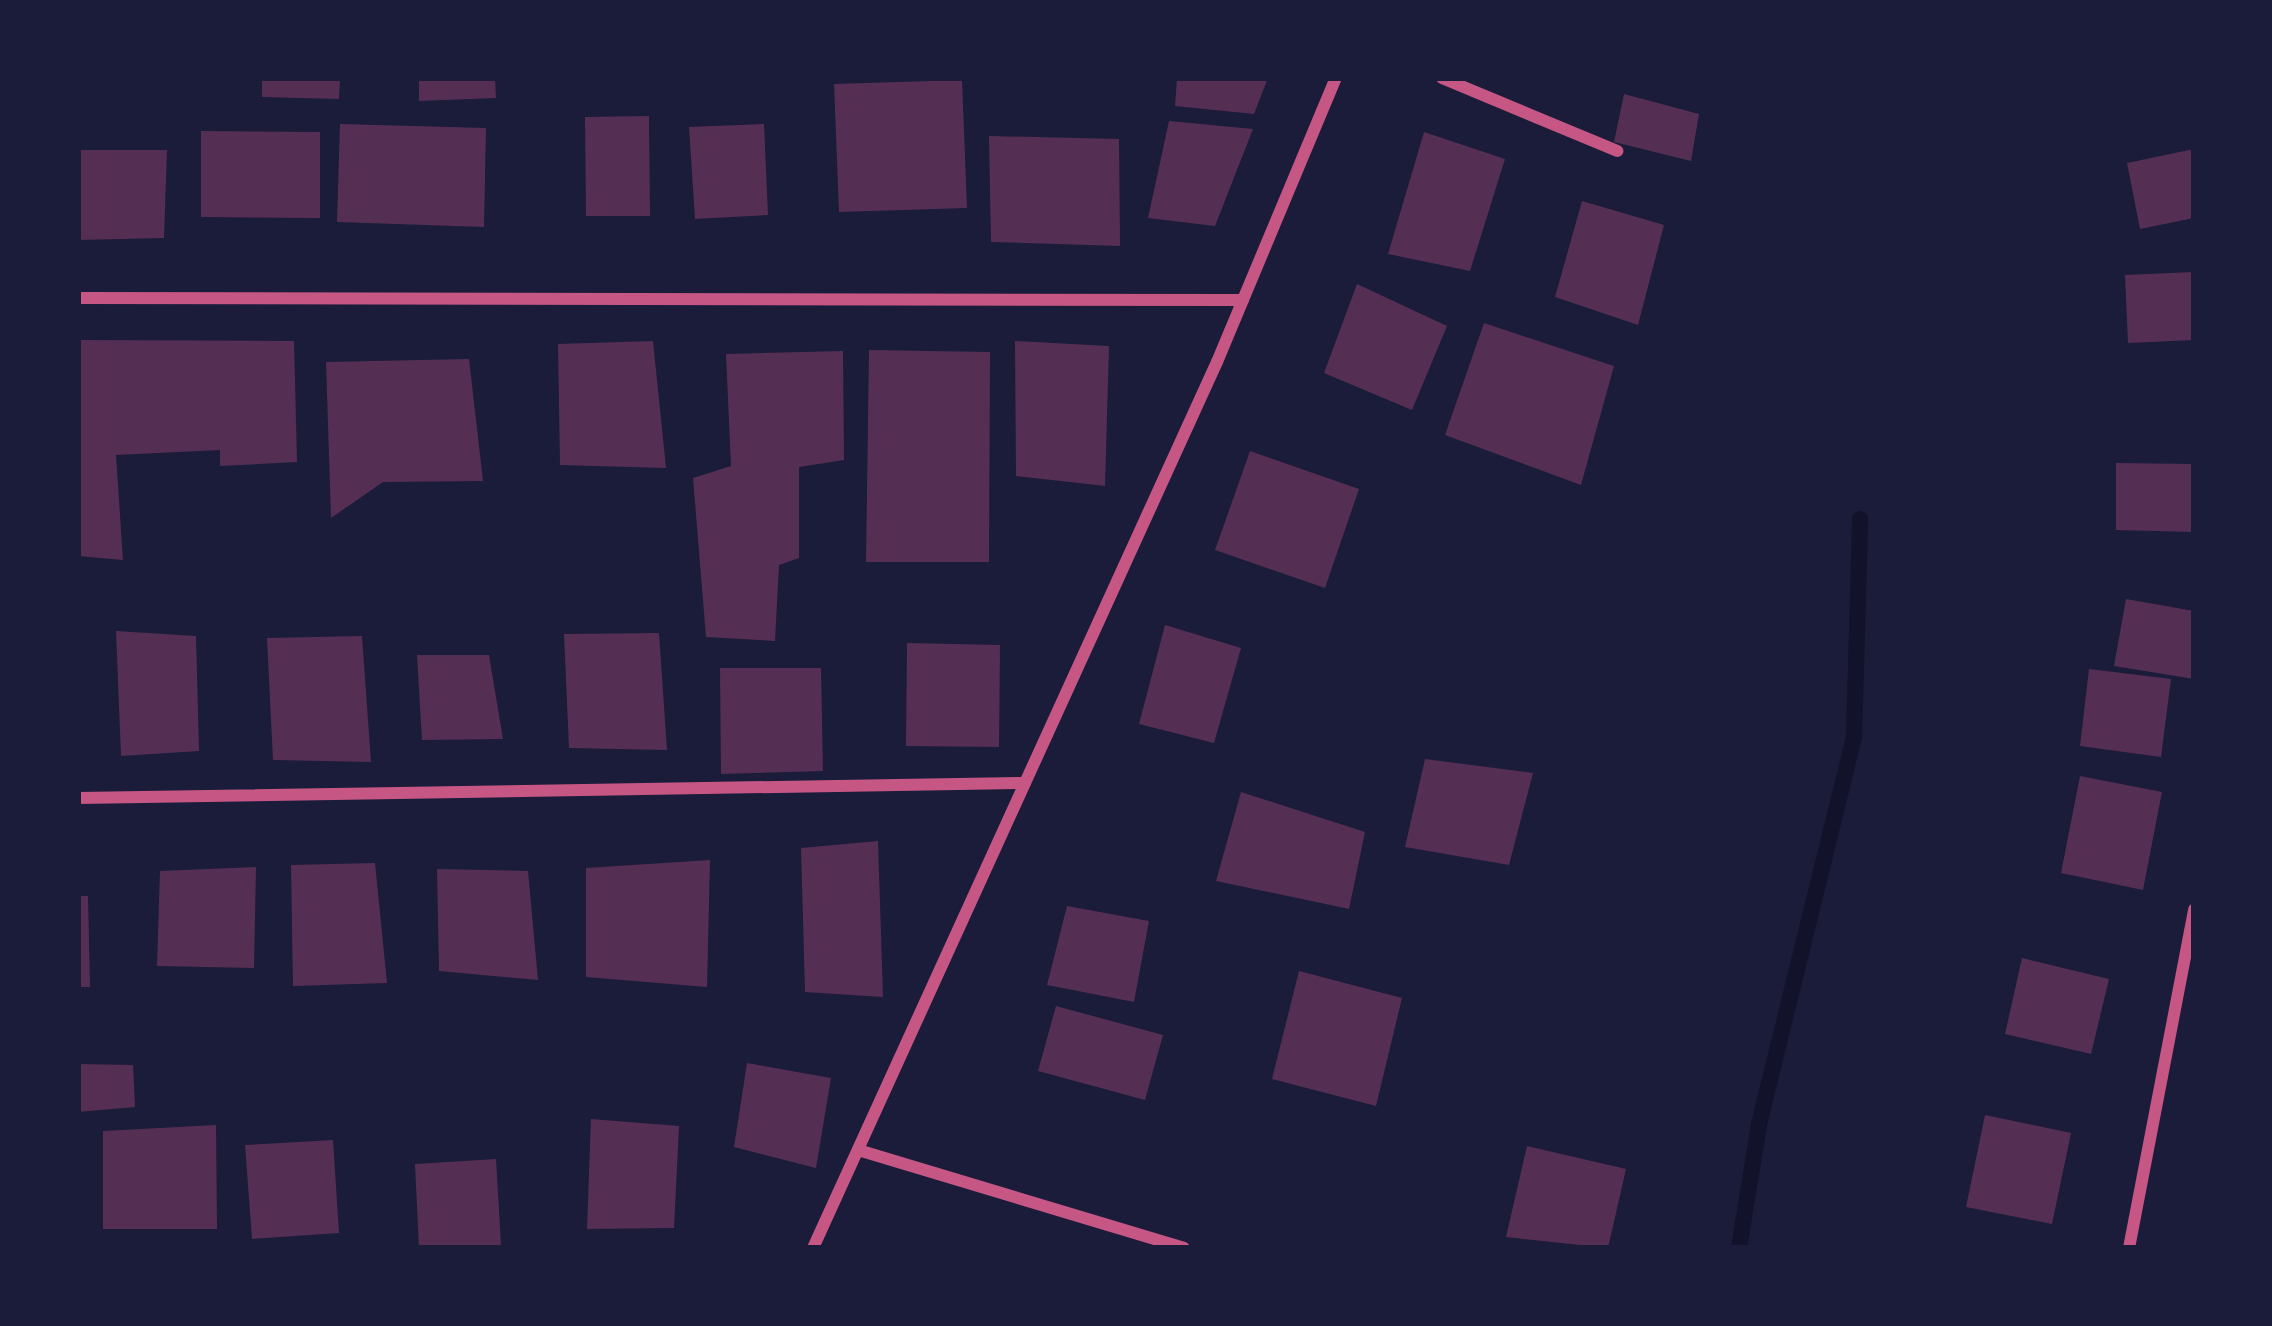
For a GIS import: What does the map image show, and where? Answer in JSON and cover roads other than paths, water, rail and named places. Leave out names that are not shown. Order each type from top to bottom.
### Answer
[{"type":"street","points":[[813,1248],[1244,300],[1336,78]]},
{"type":"street","points":[[1442,78],[1617,151]]},
{"type":"street","points":[[78,298],[1244,300]]},
{"type":"street","points":[[78,798],[1025,783]]},
{"type":"street","points":[[2129,1248],[2194,909]]},
{"type":"street","points":[[858,1150],[1184,1248]]},
{"type":"waterway","points":[[1739,1248],[1759,1124],[1854,738],[1860,519]]}]
